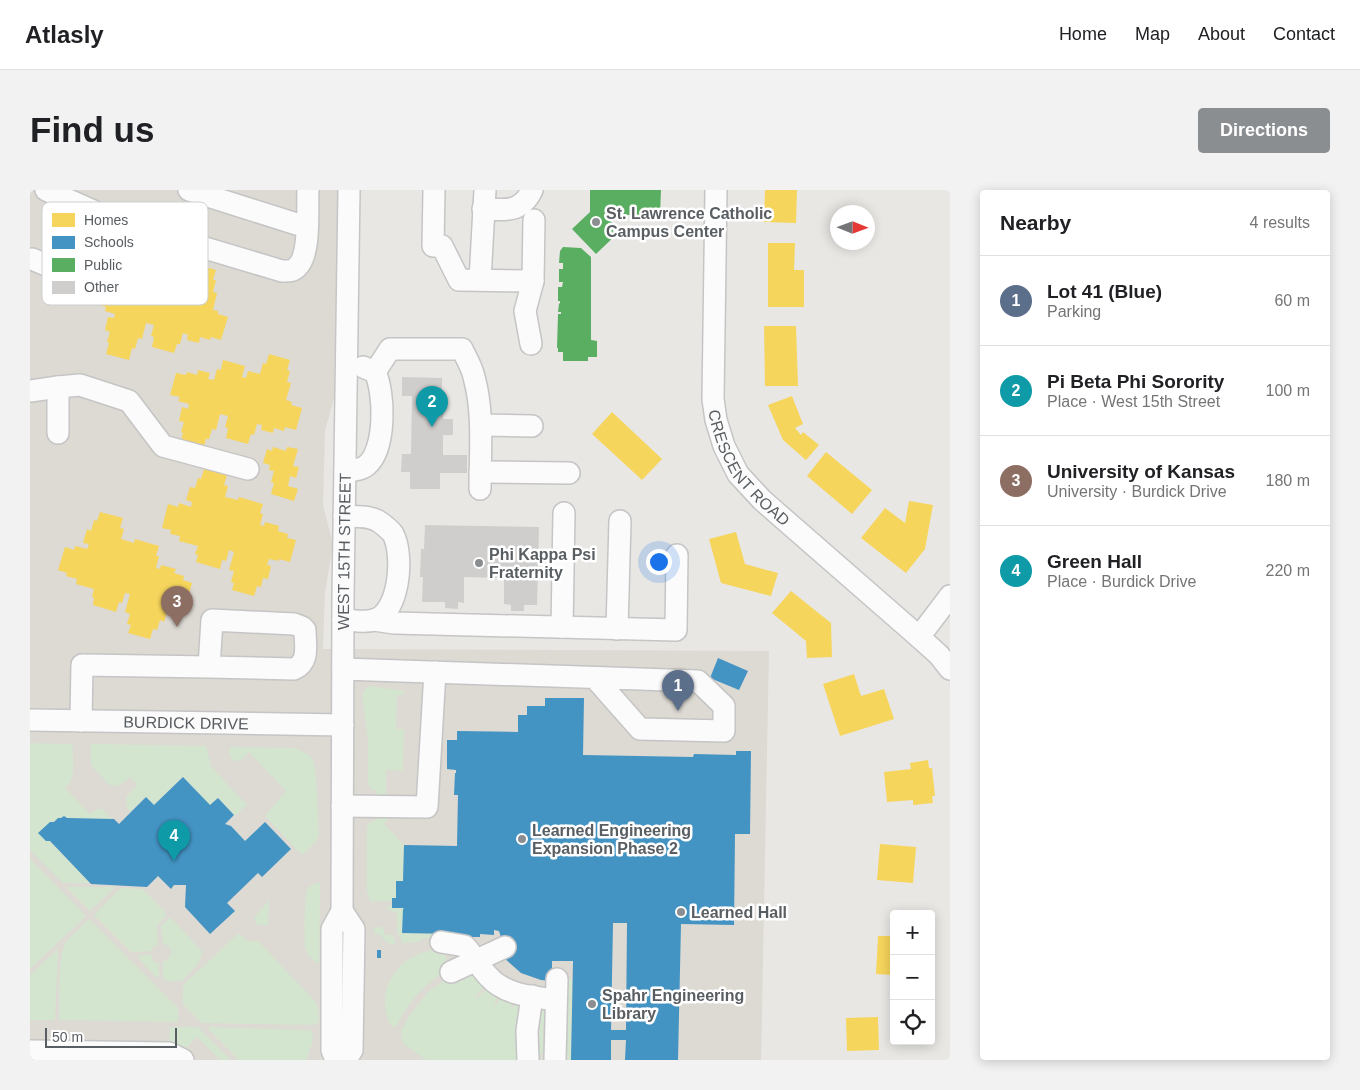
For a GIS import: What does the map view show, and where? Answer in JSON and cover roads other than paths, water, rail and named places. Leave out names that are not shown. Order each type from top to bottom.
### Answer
[{"type":"street","points":[[46,190],[73,202]]},
{"type":"street","points":[[189,190],[306,227]]},
{"type":"street","points":[[208,249],[282,271],[291,271],[298,267],[305,250],[308,190]]},
{"type":"street","name":"WEST 15TH STREET","points":[[336,1060],[332,1050],[332,929],[342,911],[344,516],[349,190]]},
{"type":"street","points":[[434,190],[433,246],[442,246],[459,280],[533,281]]},
{"type":"street","points":[[480,280],[484,200],[509,210],[519,207],[527,200],[532,190]]},
{"type":"street","name":"CRESCENT ROAD","points":[[716,190],[713,399],[716,420],[724,446],[738,474],[762,500],[919,637],[940,656],[950,669]]},
{"type":"street","points":[[531,344],[525,311],[533,281],[534,220]]},
{"type":"street","points":[[32,259],[42,263]]},
{"type":"street","points":[[375,372],[390,348],[462,349],[474,376],[481,425],[480,480],[570,474]]},
{"type":"street","points":[[345,471],[366,467],[374,458],[380,441],[381,415],[380,382],[375,372],[367,368],[347,364]]},
{"type":"street","points":[[30,392],[80,385],[129,401],[163,446],[248,469]]},
{"type":"street","points":[[58,387],[58,433]]},
{"type":"street","points":[[481,425],[532,426]]},
{"type":"street","points":[[562,627],[564,513]]},
{"type":"street","points":[[344,516],[367,517],[380,522],[392,533],[398,548],[397,584],[392,601],[386,612],[374,620]]},
{"type":"street","points":[[617,629],[620,521]]},
{"type":"street","points":[[343,620],[676,630],[676,555]]},
{"type":"street","points":[[919,637],[950,596]]},
{"type":"street","points":[[81,721],[82,665],[294,669],[302,665],[305,659],[305,630],[294,624],[212,620],[209,667]]},
{"type":"street","points":[[343,669],[698,681],[724,706],[724,731],[640,729],[595,678]]},
{"type":"street","points":[[342,806],[427,808],[435,672]]},
{"type":"street","name":"BURDICK DRIVE","points":[[30,720],[342,725]]},
{"type":"street","name":"WEST 15TH STREET","points":[[342,911],[354,929],[352,1050],[346,1060]]},
{"type":"street","points":[[441,942],[465,946],[490,979],[505,989],[532,996],[556,989],[555,1060]]},
{"type":"street","points":[[451,972],[474,956],[503,944]]},
{"type":"street","points":[[528,1060],[527,1032],[532,996]]},
{"type":"street","points":[[30,1051],[80,1056],[168,1053],[183,1060]]},
{"type":"place","name":"St. Lawrence Catholic Campus Center","points":[[596,222]]},
{"type":"place","name":"Pi Beta Phi Sorority","points":[[432,427]]},
{"type":"place","name":"Phi Kappa Psi Fraternity","points":[[479,563]]},
{"type":"place","name":"University of Kansas","points":[[177,627]]},
{"type":"place","name":"Lot 41 (Blue)","points":[[678,711]]},
{"type":"place","name":"Learned Engineering Expansion Phase 2","points":[[522,839]]},
{"type":"place","name":"Green Hall","points":[[174,861]]},
{"type":"place","name":"Learned Hall","points":[[681,912]]},
{"type":"place","name":"Spahr Engineering Library","points":[[592,1004]]}]
